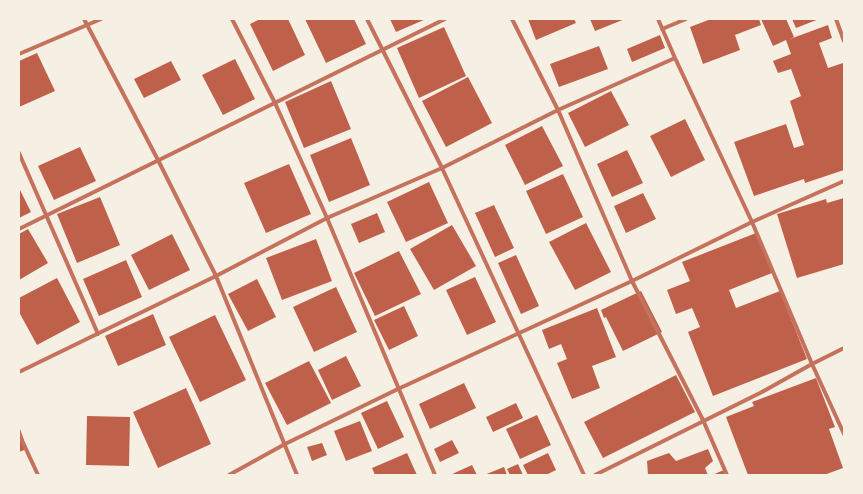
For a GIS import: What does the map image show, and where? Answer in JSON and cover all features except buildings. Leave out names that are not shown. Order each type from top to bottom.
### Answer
[{"type":"street","points":[[84,19],[158,160],[216,276],[297,475]]},
{"type":"street","points":[[19,54],[102,19]]},
{"type":"street","points":[[232,19],[275,103],[327,218],[435,475]]},
{"type":"street","points":[[367,19],[442,168],[584,475]]},
{"type":"street","points":[[19,229],[444,19]]},
{"type":"street","points":[[512,19],[558,110],[632,281],[703,420],[727,475]]},
{"type":"street","points":[[658,19],[752,222],[812,364],[844,434]]},
{"type":"street","points":[[662,29],[686,19]]},
{"type":"street","points":[[836,19],[844,41]]},
{"type":"street","points":[[19,372],[216,276],[327,218],[442,168],[558,110],[675,58]]},
{"type":"street","points":[[19,153],[98,334]]},
{"type":"street","points":[[229,475],[285,444],[398,389],[632,281],[752,222],[844,181]]},
{"type":"street","points":[[595,475],[762,392],[844,348]]},
{"type":"street","points":[[19,434],[38,475]]}]
